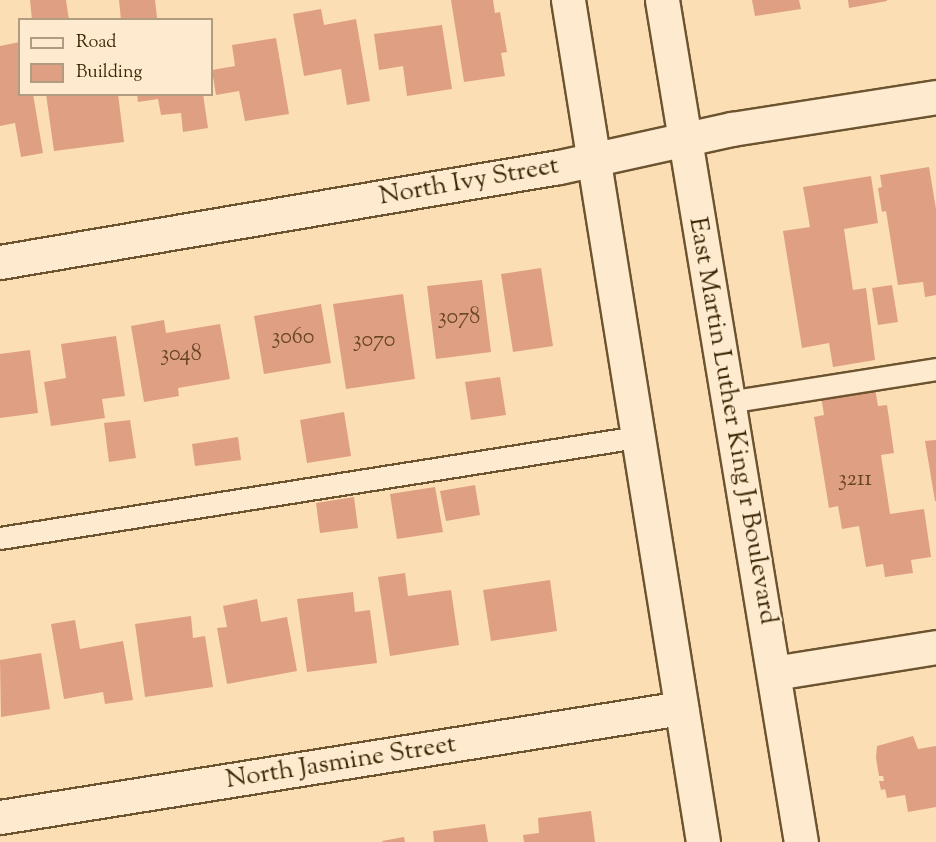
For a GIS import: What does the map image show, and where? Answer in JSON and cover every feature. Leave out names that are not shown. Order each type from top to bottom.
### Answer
[{"type":"street","points":[[568,0],[703,842]]},
{"type":"street","name":"East Martin Luther King Jr Boulevard","points":[[662,0],[801,842]]},
{"type":"street","name":"North Ivy Street","points":[[0,262],[593,160],[685,139],[936,97]]},
{"type":"street","points":[[774,673],[936,648]]},
{"type":"street","name":"North Jasmine Street","points":[[0,817],[681,708]]},
{"type":"lane","points":[[728,402],[936,369]]},
{"type":"lane","points":[[0,538],[637,437]]},
{"type":"building","points":[[30,0],[66,0],[69,18],[32,18]]},
{"type":"building","points":[[119,0],[155,0],[157,18],[121,18]]},
{"type":"building","points":[[451,0],[493,0],[495,13],[500,12],[507,52],[501,53],[505,76],[464,82]]},
{"type":"building","points":[[752,0],[799,0],[801,9],[755,16]]},
{"type":"building","points":[[848,0],[887,0],[887,1],[849,8]]},
{"type":"building","points":[[321,9],[324,25],[356,19],[370,101],[347,105],[341,69],[304,76],[293,14]]},
{"type":"building","points":[[442,25],[452,89],[407,96],[403,66],[379,70],[374,34]]},
{"type":"building","points":[[276,38],[289,114],[245,121],[239,91],[216,95],[213,70],[235,66],[232,45]]},
{"type":"building","points":[[18,42],[18,96],[33,96],[43,153],[21,157],[15,123],[0,126],[0,46]]},
{"type":"building","points":[[46,96],[118,96],[124,142],[54,151]]},
{"type":"building","points":[[137,96],[203,96],[208,128],[183,132],[181,113],[161,115],[158,99],[138,102]]},
{"type":"building","points":[[929,167],[936,209],[936,295],[925,297],[923,282],[898,285],[886,211],[882,212],[878,188],[882,187],[880,175]]},
{"type":"building","points":[[871,176],[878,223],[844,229],[853,290],[866,288],[875,360],[833,367],[829,343],[802,348],[783,231],[810,227],[803,187]]},
{"type":"building","points":[[541,268],[553,346],[513,352],[501,274]]},
{"type":"building","points":[[482,280],[491,352],[436,359],[427,286]]},
{"type":"building","points":[[892,285],[898,322],[878,325],[872,288]]},
{"type":"building","points":[[403,294],[415,379],[346,389],[333,304]]},
{"type":"building","points":[[321,304],[331,363],[264,374],[254,316]]},
{"type":"building","points":[[164,320],[166,333],[220,324],[230,379],[178,388],[179,396],[144,402],[131,326]]},
{"type":"building","points":[[116,336],[125,396],[102,399],[105,418],[51,426],[44,382],[66,378],[61,344]]},
{"type":"building","points":[[30,350],[38,413],[0,418],[0,354]]},
{"type":"building","points":[[500,377],[506,415],[471,420],[465,382]]},
{"type":"building","points":[[875,388],[878,406],[887,405],[894,453],[881,455],[890,514],[924,509],[931,557],[911,560],[913,573],[885,577],[883,564],[866,567],[859,526],[842,529],[838,506],[829,508],[814,417],[824,415],[821,396]]},
{"type":"building","points":[[344,412],[351,456],[307,463],[300,420]]},
{"type":"building","points":[[130,420],[136,458],[109,462],[104,423]]},
{"type":"building","points":[[238,437],[241,460],[195,466],[192,444]]},
{"type":"building","points":[[936,440],[936,501],[935,501],[925,441]]},
{"type":"building","points":[[475,485],[480,515],[446,521],[440,491]]},
{"type":"building","points":[[435,487],[443,532],[397,539],[390,494]]},
{"type":"building","points":[[354,497],[358,528],[320,533],[316,503]]},
{"type":"building","points":[[405,573],[408,596],[451,590],[459,645],[390,656],[378,577]]},
{"type":"building","points":[[550,580],[557,631],[491,641],[483,590]]},
{"type":"building","points":[[353,592],[355,612],[370,610],[377,663],[307,672],[297,599]]},
{"type":"building","points":[[257,599],[261,622],[287,617],[297,671],[227,684],[217,628],[227,627],[223,606]]},
{"type":"building","points":[[191,616],[193,638],[205,636],[213,687],[145,697],[135,624]]},
{"type":"building","points":[[75,620],[80,649],[123,641],[133,700],[105,704],[103,692],[64,699],[51,624]]},
{"type":"building","points":[[41,653],[50,709],[1,717],[0,660]]},
{"type":"building","points":[[913,736],[918,749],[936,746],[936,807],[908,812],[905,795],[887,798],[885,789],[881,790],[879,781],[884,781],[883,776],[879,776],[876,758],[877,746]]},
{"type":"building","points":[[591,811],[595,842],[524,842],[523,835],[539,833],[538,818]]},
{"type":"building","points":[[485,824],[488,842],[434,842],[433,831]]},
{"type":"building","points":[[404,837],[405,842],[382,841]]}]
